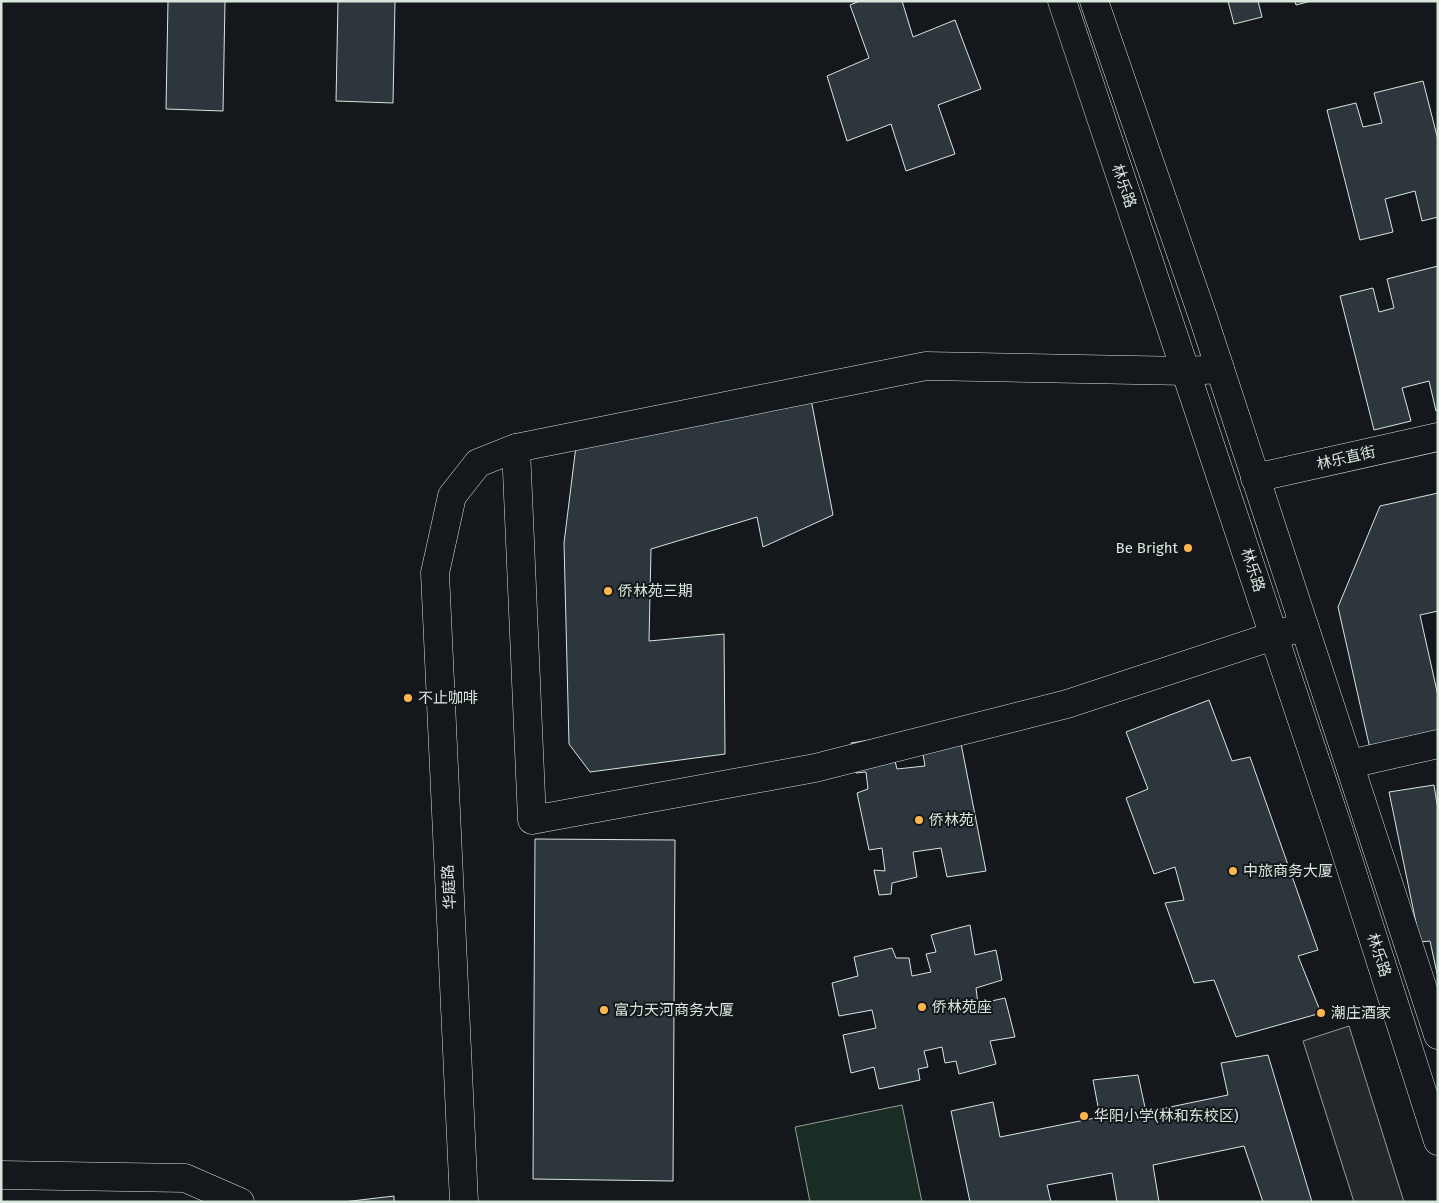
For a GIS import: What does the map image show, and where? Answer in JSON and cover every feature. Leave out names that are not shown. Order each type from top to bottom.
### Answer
[{"type":"street","name":"林乐路","points":[[1062,1],[1187,371],[1438,1141]]},
{"type":"street","name":"林乐路","points":[[1094,1],[1220,369],[1438,1035]]},
{"type":"street","name":"华庭路","points":[[464,1202],[435,573],[452,496],[478,463],[516,448],[926,366],[1187,371],[1220,369]]},
{"type":"street","name":"林乐直街","points":[[1255,478],[1438,437]]},
{"type":"street","points":[[516,448],[532,820],[815,768],[1067,704],[1304,626]]},
{"type":"street","points":[[1350,764],[1438,744]]},
{"type":"street","points":[[1,1175],[185,1178],[240,1202]]},
{"type":"green space","points":[[902,1105],[922,1202],[810,1202],[795,1127]]},
{"type":"shaded area","points":[[1349,1026],[1404,1202],[1354,1202],[1303,1041]]},
{"type":"building","points":[[168,1],[225,1],[223,111],[166,109]]},
{"type":"building","points":[[338,1],[395,1],[393,103],[336,101]]},
{"type":"building","points":[[860,1],[902,1],[913,37],[955,20],[981,89],[938,105],[955,154],[906,171],[891,124],[847,141],[827,76],[869,58],[850,5]]},
{"type":"building","points":[[1228,1],[1258,1],[1262,17],[1234,24]]},
{"type":"building","points":[[1295,1],[1311,1],[1296,5]]},
{"type":"building","points":[[1423,81],[1438,140],[1438,217],[1422,221],[1415,191],[1385,199],[1393,232],[1360,240],[1327,110],[1356,103],[1363,127],[1382,123],[1374,93]]},
{"type":"building","points":[[1438,266],[1438,410],[1436,411],[1429,381],[1402,388],[1411,421],[1374,430],[1340,296],[1373,288],[1379,312],[1394,308],[1387,279]]},
{"type":"building","name":"侨林苑三期","points":[[811,399],[833,515],[763,547],[757,517],[651,549],[649,641],[724,634],[725,754],[590,772],[569,744],[564,543],[577,438]]},
{"type":"building","points":[[1438,493],[1438,611],[1420,615],[1438,696],[1438,747],[1373,762],[1338,607],[1380,506]]},
{"type":"building","name":"中旅商务大厦","points":[[1209,700],[1232,761],[1250,757],[1318,950],[1298,956],[1321,1013],[1236,1037],[1214,980],[1194,983],[1165,903],[1184,900],[1175,867],[1154,874],[1126,798],[1148,789],[1126,732]]},
{"type":"building","name":"侨林苑","points":[[957,723],[986,871],[947,877],[941,848],[913,852],[917,877],[892,883],[891,894],[879,895],[874,870],[885,871],[882,848],[869,850],[857,793],[868,789],[866,772],[856,773],[851,743],[889,737],[897,769],[925,766],[919,730]]},
{"type":"building","points":[[1434,785],[1438,810],[1438,978],[1430,941],[1420,942],[1389,792]]},
{"type":"building","name":"富力天河商务大厦","points":[[535,839],[675,840],[673,1181],[533,1179]]},
{"type":"building","name":"侨林苑座","points":[[970,925],[975,955],[996,950],[1002,980],[976,988],[978,1004],[1005,998],[1015,1037],[990,1041],[996,1064],[959,1074],[956,1061],[945,1063],[942,1047],[924,1051],[928,1067],[918,1069],[920,1080],[879,1089],[874,1067],[851,1073],[843,1035],[876,1028],[872,1010],[839,1016],[832,983],[858,976],[854,957],[892,948],[896,958],[909,958],[912,976],[931,972],[926,954],[936,952],[931,935]]},
{"type":"building","points":[[1268,1055],[1312,1202],[1263,1202],[1244,1146],[1153,1165],[1159,1202],[1117,1202],[1112,1173],[1047,1185],[1051,1202],[970,1202],[951,1111],[993,1102],[1000,1137],[1100,1117],[1093,1080],[1138,1075],[1146,1112],[1228,1095],[1221,1063]]},
{"type":"building","points":[[394,1196],[394,1202],[343,1202]]},
{"type":"place","name":"Be Bright","points":[[1188,548]]},
{"type":"place","name":"侨林苑三期","points":[[608,591]]},
{"type":"place","name":"不止咖啡","points":[[408,698]]},
{"type":"place","name":"侨林苑","points":[[919,820]]},
{"type":"place","name":"中旅商务大厦","points":[[1233,871]]},
{"type":"place","name":"侨林苑座","points":[[922,1007]]},
{"type":"place","name":"富力天河商务大厦","points":[[604,1010]]},
{"type":"place","name":"潮庄酒家","points":[[1321,1013]]},
{"type":"place","name":"华阳小学(林和东校区)","points":[[1084,1116]]}]
